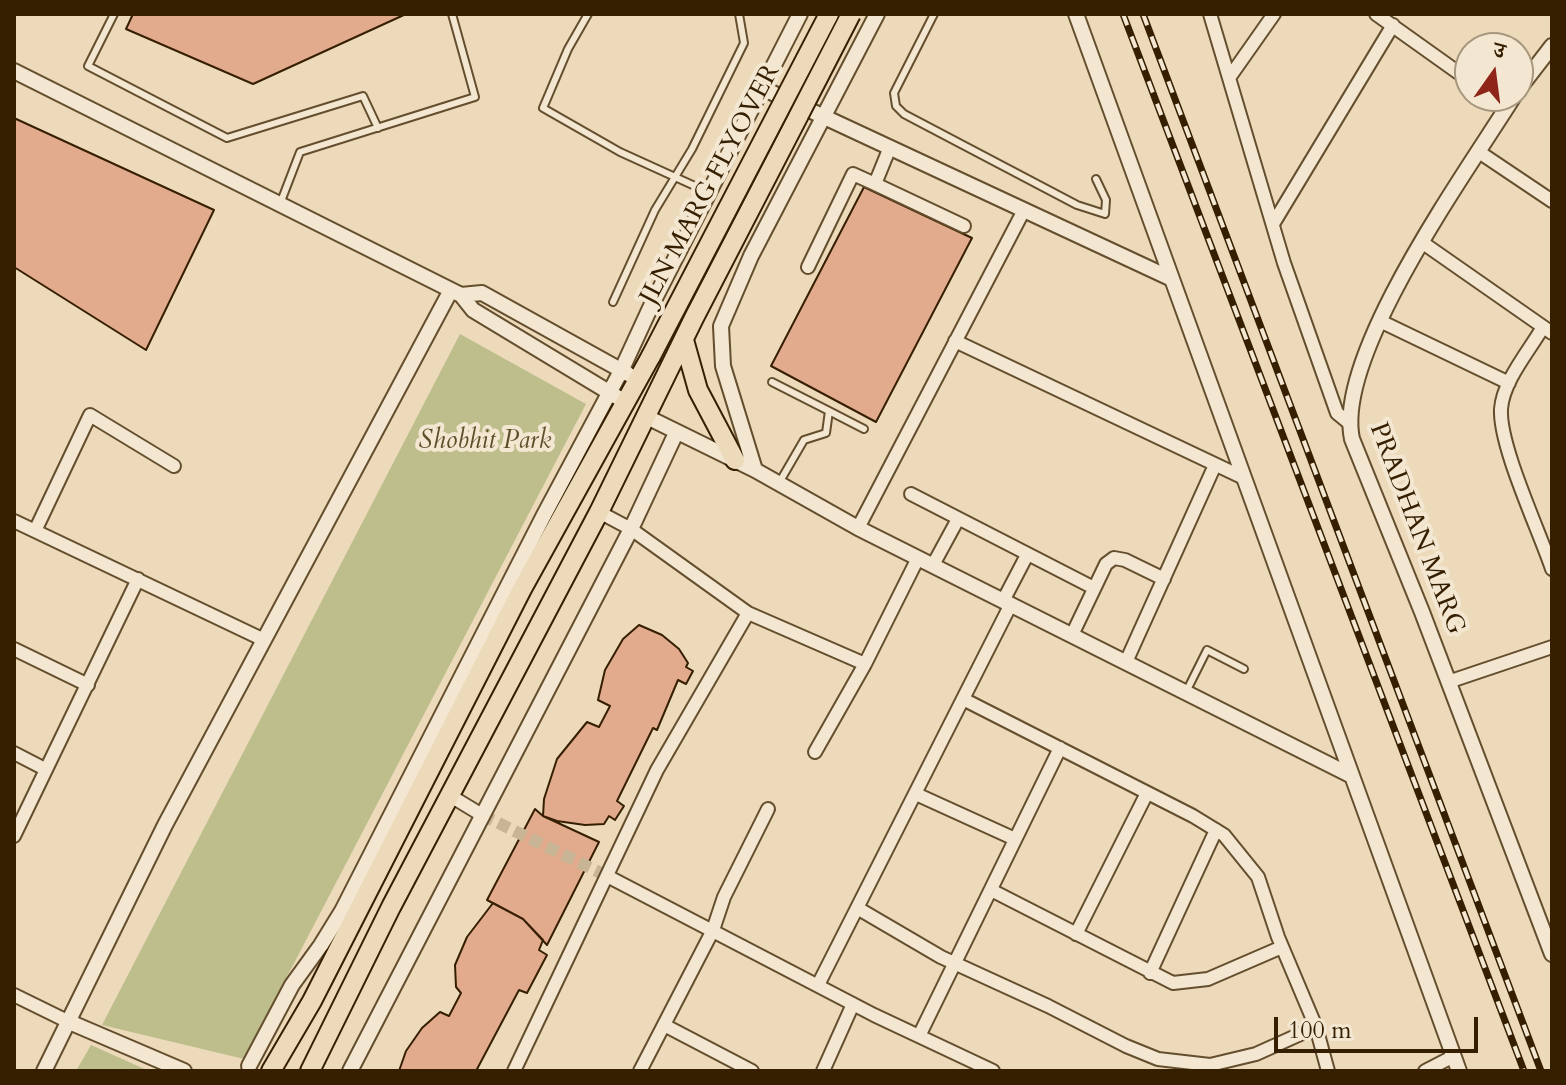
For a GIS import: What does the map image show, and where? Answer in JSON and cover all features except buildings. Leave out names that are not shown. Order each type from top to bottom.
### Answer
[{"type":"main road","name":"JLN MARG FLYOVER","points":[[271,1071],[328,969],[630,374],[651,356],[829,14]]},
{"type":"main road","name":"JLN MARG FLYOVER","points":[[310,1071],[449,795],[599,512],[694,318],[851,14]]},
{"type":"main road","points":[[684,340],[698,390],[735,460]]},
{"type":"main road","points":[[311,959],[328,969]]},
{"type":"street","points":[[456,292],[482,293],[630,374],[651,306],[800,14]]},
{"type":"street","points":[[755,470],[723,366],[721,326],[751,256],[877,14]]},
{"type":"street","points":[[1076,14],[1459,1071]]},
{"type":"street","points":[[1210,14],[1273,224],[1337,413],[1348,422]]},
{"type":"street","points":[[1229,78],[1274,14]]},
{"type":"street","points":[[1376,14],[1454,69]]},
{"type":"street","points":[[1273,224],[1393,25]]},
{"type":"street","points":[[1534,69],[1552,46]]},
{"type":"street","points":[[14,71],[456,292],[473,310],[618,397],[342,911],[292,985],[250,1069]]},
{"type":"street","points":[[762,88],[1172,279]]},
{"type":"street","name":"PRADHAN MARG","points":[[1505,112],[1400,278],[1354,387],[1348,422],[1552,954]]},
{"type":"street","points":[[875,184],[890,147]]},
{"type":"street","points":[[1479,152],[1552,201]]},
{"type":"street","points":[[808,267],[853,174],[964,226]]},
{"type":"street","points":[[858,528],[1024,210]]},
{"type":"street","points":[[1423,243],[1548,330],[1509,383],[1501,409],[1512,460],[1552,569]]},
{"type":"street","points":[[44,1071],[262,639],[456,292]]},
{"type":"street","points":[[1380,321],[1509,383]]},
{"type":"street","points":[[955,341],[1244,478]]},
{"type":"street","points":[[35,531],[90,415],[174,466]]},
{"type":"street","points":[[647,417],[755,470],[858,528],[1352,776]]},
{"type":"street","points":[[355,1068],[631,529],[676,433]]},
{"type":"street","points":[[1126,662],[1215,465]]},
{"type":"street","points":[[911,494],[1094,588]]},
{"type":"street","points":[[599,512],[631,529],[748,613],[865,664]]},
{"type":"street","points":[[933,565],[958,519]]},
{"type":"street","points":[[14,521],[262,639]]},
{"type":"street","points":[[818,985],[963,699],[1027,555]]},
{"type":"street","points":[[815,752],[865,664],[918,558]]},
{"type":"street","points":[[1072,635],[1106,564],[1114,558],[1125,560],[1164,579]]},
{"type":"street","points":[[14,836],[138,579]]},
{"type":"street","points":[[514,1071],[657,770],[748,613]]},
{"type":"street","points":[[1448,682],[1552,647]]},
{"type":"street","points":[[14,649],[88,685]]},
{"type":"street","points":[[963,699],[1224,835],[1258,877],[1282,947],[1316,1027],[1328,1071]]},
{"type":"street","points":[[919,1036],[1060,748]]},
{"type":"street","points":[[14,753],[45,769]]},
{"type":"street","points":[[1076,934],[1147,793]]},
{"type":"street","points":[[916,794],[1015,839]]},
{"type":"street","points":[[449,795],[482,815]]},
{"type":"street","points":[[640,1071],[713,930],[724,897],[768,809]]},
{"type":"street","points":[[1150,973],[1216,830]]},
{"type":"street","points":[[607,876],[853,1004],[993,1071]]},
{"type":"street","points":[[991,890],[1173,983],[1208,979],[1282,947]]},
{"type":"street","points":[[859,909],[955,963],[1158,1059],[1210,1065],[1256,1054],[1316,1027]]},
{"type":"street","points":[[14,995],[184,1071]]},
{"type":"street","points":[[823,1071],[853,1004]]},
{"type":"street","points":[[664,1025],[748,1070]]},
{"type":"street","points":[[1425,1071],[1454,1056]]},
{"type":"lane","points":[[114,14],[88,66],[227,138],[363,96],[378,128]]},
{"type":"lane","points":[[280,204],[300,152],[475,97],[452,14]]},
{"type":"lane","points":[[588,14],[568,49],[543,108],[620,152],[708,192]]},
{"type":"lane","points":[[613,302],[655,210],[692,149],[744,43],[739,14]]},
{"type":"lane","points":[[934,14],[894,93],[896,106],[904,114],[1077,205],[1105,214],[1106,200],[1096,179]]},
{"type":"lane","points":[[772,382],[864,429]]},
{"type":"lane","points":[[779,483],[804,440],[826,433],[829,411]]},
{"type":"lane","points":[[1186,692],[1207,650],[1244,669]]},
{"type":"green space","name":"Shobhit Park","points":[[460,334],[586,404],[244,1059],[102,1025]]},
{"type":"green space","points":[[91,1045],[149,1071],[76,1071]]},
{"type":"tunnel","points":[[482,815],[607,876]]},
{"type":"railway","points":[[1123,14],[1524,1071]]},
{"type":"railway","points":[[1143,14],[1541,1071]]}]
